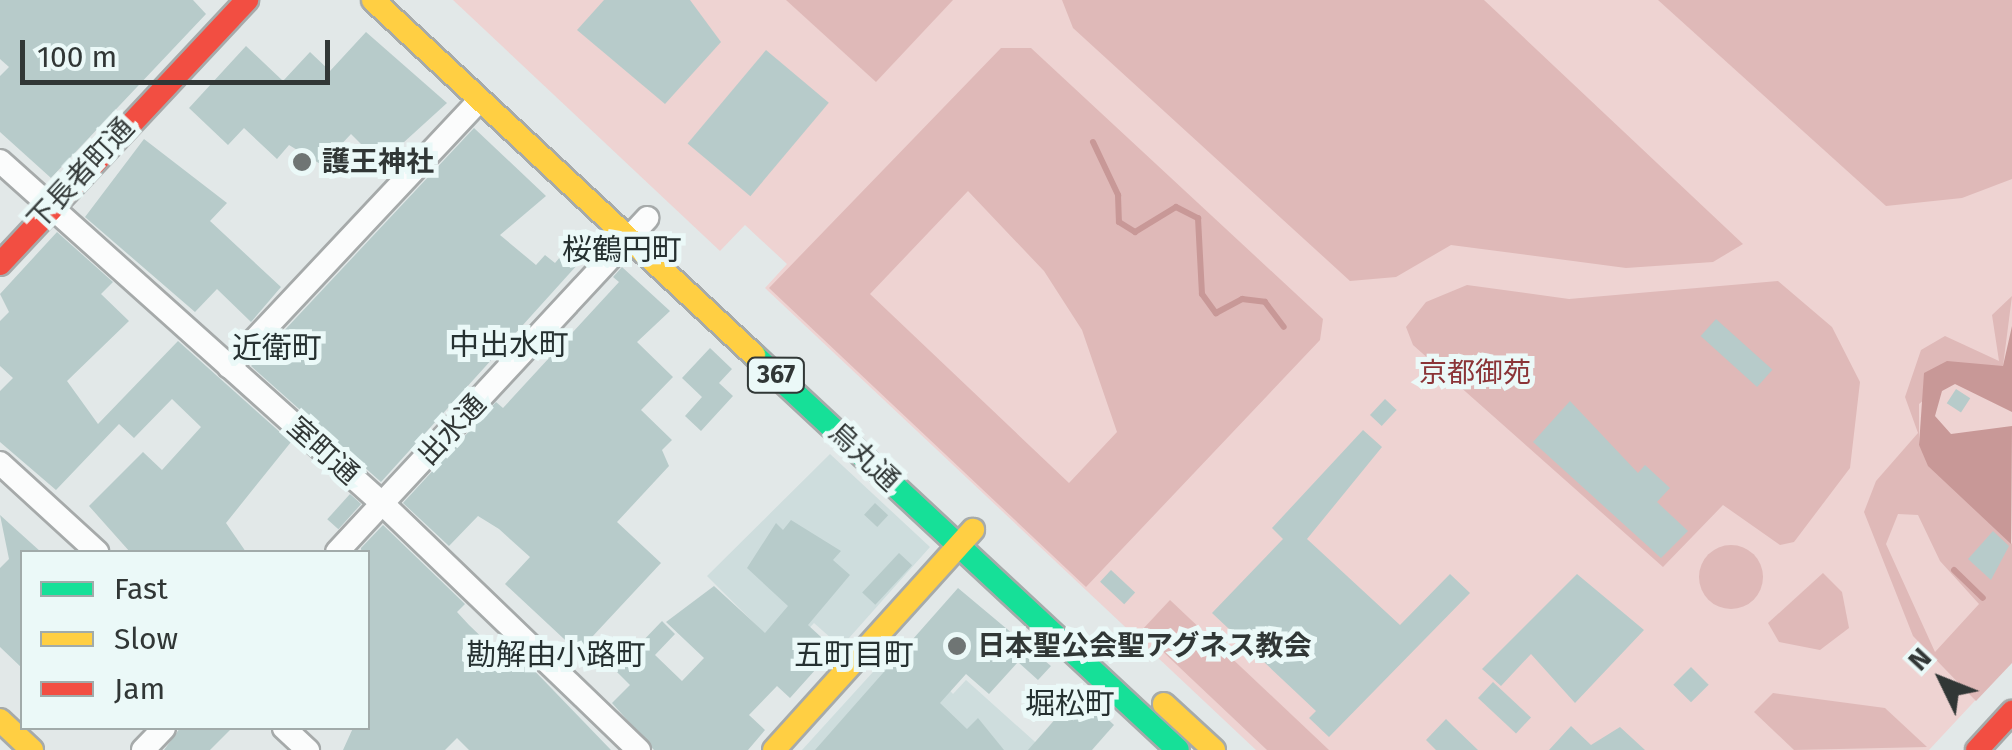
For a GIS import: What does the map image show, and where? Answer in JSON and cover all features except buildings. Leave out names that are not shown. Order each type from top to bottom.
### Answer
[{"type":"main road","name":"下長者町通","points":[[0,264],[49,205],[247,0]]},
{"type":"main road","name":"烏丸通","points":[[374,0],[966,538],[1214,750]]},
{"type":"main road","name":"烏丸通","points":[[412,0],[647,218],[1178,750]]},
{"type":"main road","points":[[774,750],[966,538]]},
{"type":"main road","points":[[1977,750],[2012,712]]},
{"type":"main road","points":[[0,720],[32,750]]},
{"type":"street","points":[[229,367],[480,100]]},
{"type":"street","name":"室町通","points":[[0,161],[384,505],[639,750]]},
{"type":"street","name":"出水通","points":[[339,550],[647,218]]},
{"type":"street","points":[[0,463],[95,550]]},
{"type":"street","points":[[143,750],[162,730]]},
{"type":"street","points":[[286,730],[308,750]]},
{"type":"shaded area","points":[[2012,326],[2012,412],[1955,384],[1942,391],[1935,416],[1951,434],[2012,426],[2011,544],[1928,466],[1919,445],[1924,373],[1947,361],[2003,366]]},
{"type":"shaded area","points":[[830,454],[930,547],[841,647],[814,623],[785,654],[707,576]]},
{"type":"shaded area","points":[[903,639],[953,694],[966,680],[1044,750],[802,750]]},
{"type":"green space","name":"京都御苑","points":[[453,0],[2012,0],[2012,661],[1929,750],[1256,750],[765,288],[787,264],[745,225],[720,251]]},
{"type":"green space","points":[[786,0],[953,0],[876,82]]},
{"type":"green space","points":[[1062,0],[1484,0],[1743,244],[1713,262],[1626,268],[1451,245],[1396,277],[1350,281],[1073,28]]},
{"type":"green space","points":[[1658,0],[2012,0],[2012,179],[1962,198],[1886,206]]},
{"type":"green space","points":[[1001,48],[1031,48],[1323,319],[1320,340],[1086,587],[769,288]],"holes":[[[968,191],[1044,271],[1082,330],[1117,432],[1069,483],[870,294]]]},
{"type":"green space","points":[[1778,281],[1832,327],[1860,382],[1850,468],[1794,542],[1780,545],[1723,505],[1663,567],[1413,345],[1406,327],[1426,302],[1467,285],[1569,299]]},
{"type":"green space","points":[[2012,296],[2003,366],[1965,366],[1919,404],[1919,445],[2012,544],[2012,663],[1976,701],[1913,636],[1864,512],[1876,481],[1918,433],[1905,397],[1921,350],[1945,336],[1999,361],[1992,315]],"holes":[[[1898,514],[1918,515],[1940,561],[1979,604],[1935,652],[1886,544]]]},
{"type":"green space","points":[[1731,545],[1754,554],[1763,577],[1754,600],[1731,609],[1708,600],[1699,577],[1708,554]]},
{"type":"green space","points":[[1823,573],[1842,592],[1849,628],[1820,650],[1779,642],[1768,623]]},
{"type":"green space","points":[[1170,600],[1329,750],[1267,750],[1141,631]]},
{"type":"green space","points":[[1773,693],[1885,708],[1927,747],[1794,750],[1754,712]]},
{"type":"waterway","points":[[1093,142],[1118,195],[1119,222],[1135,232],[1176,207],[1198,218],[1202,294],[1216,313],[1242,299],[1265,302],[1284,327]]},
{"type":"waterway","points":[[1954,570],[1983,598]]},
{"type":"traffic: fast","points":[[754,355],[1178,750]]},
{"type":"traffic: slow","points":[[373,0],[754,355]]},
{"type":"traffic: slow","points":[[774,750],[973,530]]},
{"type":"traffic: slow","points":[[1164,704],[1214,750]]},
{"type":"traffic: slow","points":[[0,720],[32,750]]},
{"type":"traffic: jam","points":[[0,264],[247,0]]},
{"type":"traffic: jam","points":[[1977,750],[2012,712]]},
{"type":"place","name":"護王神社","points":[[302,162]]},
{"type":"place","name":"日本聖公会聖アグネス教会","points":[[957,646]]},
{"type":"district","name":"桜鶴円町","points":[[622,250]]},
{"type":"district","name":"中出水町","points":[[509,345]]},
{"type":"district","name":"近衛町","points":[[277,348]]},
{"type":"district","name":"勘解由小路町","points":[[556,655]]},
{"type":"district","name":"五町目町","points":[[854,655]]},
{"type":"district","name":"堀松町","points":[[1070,704]]}]
